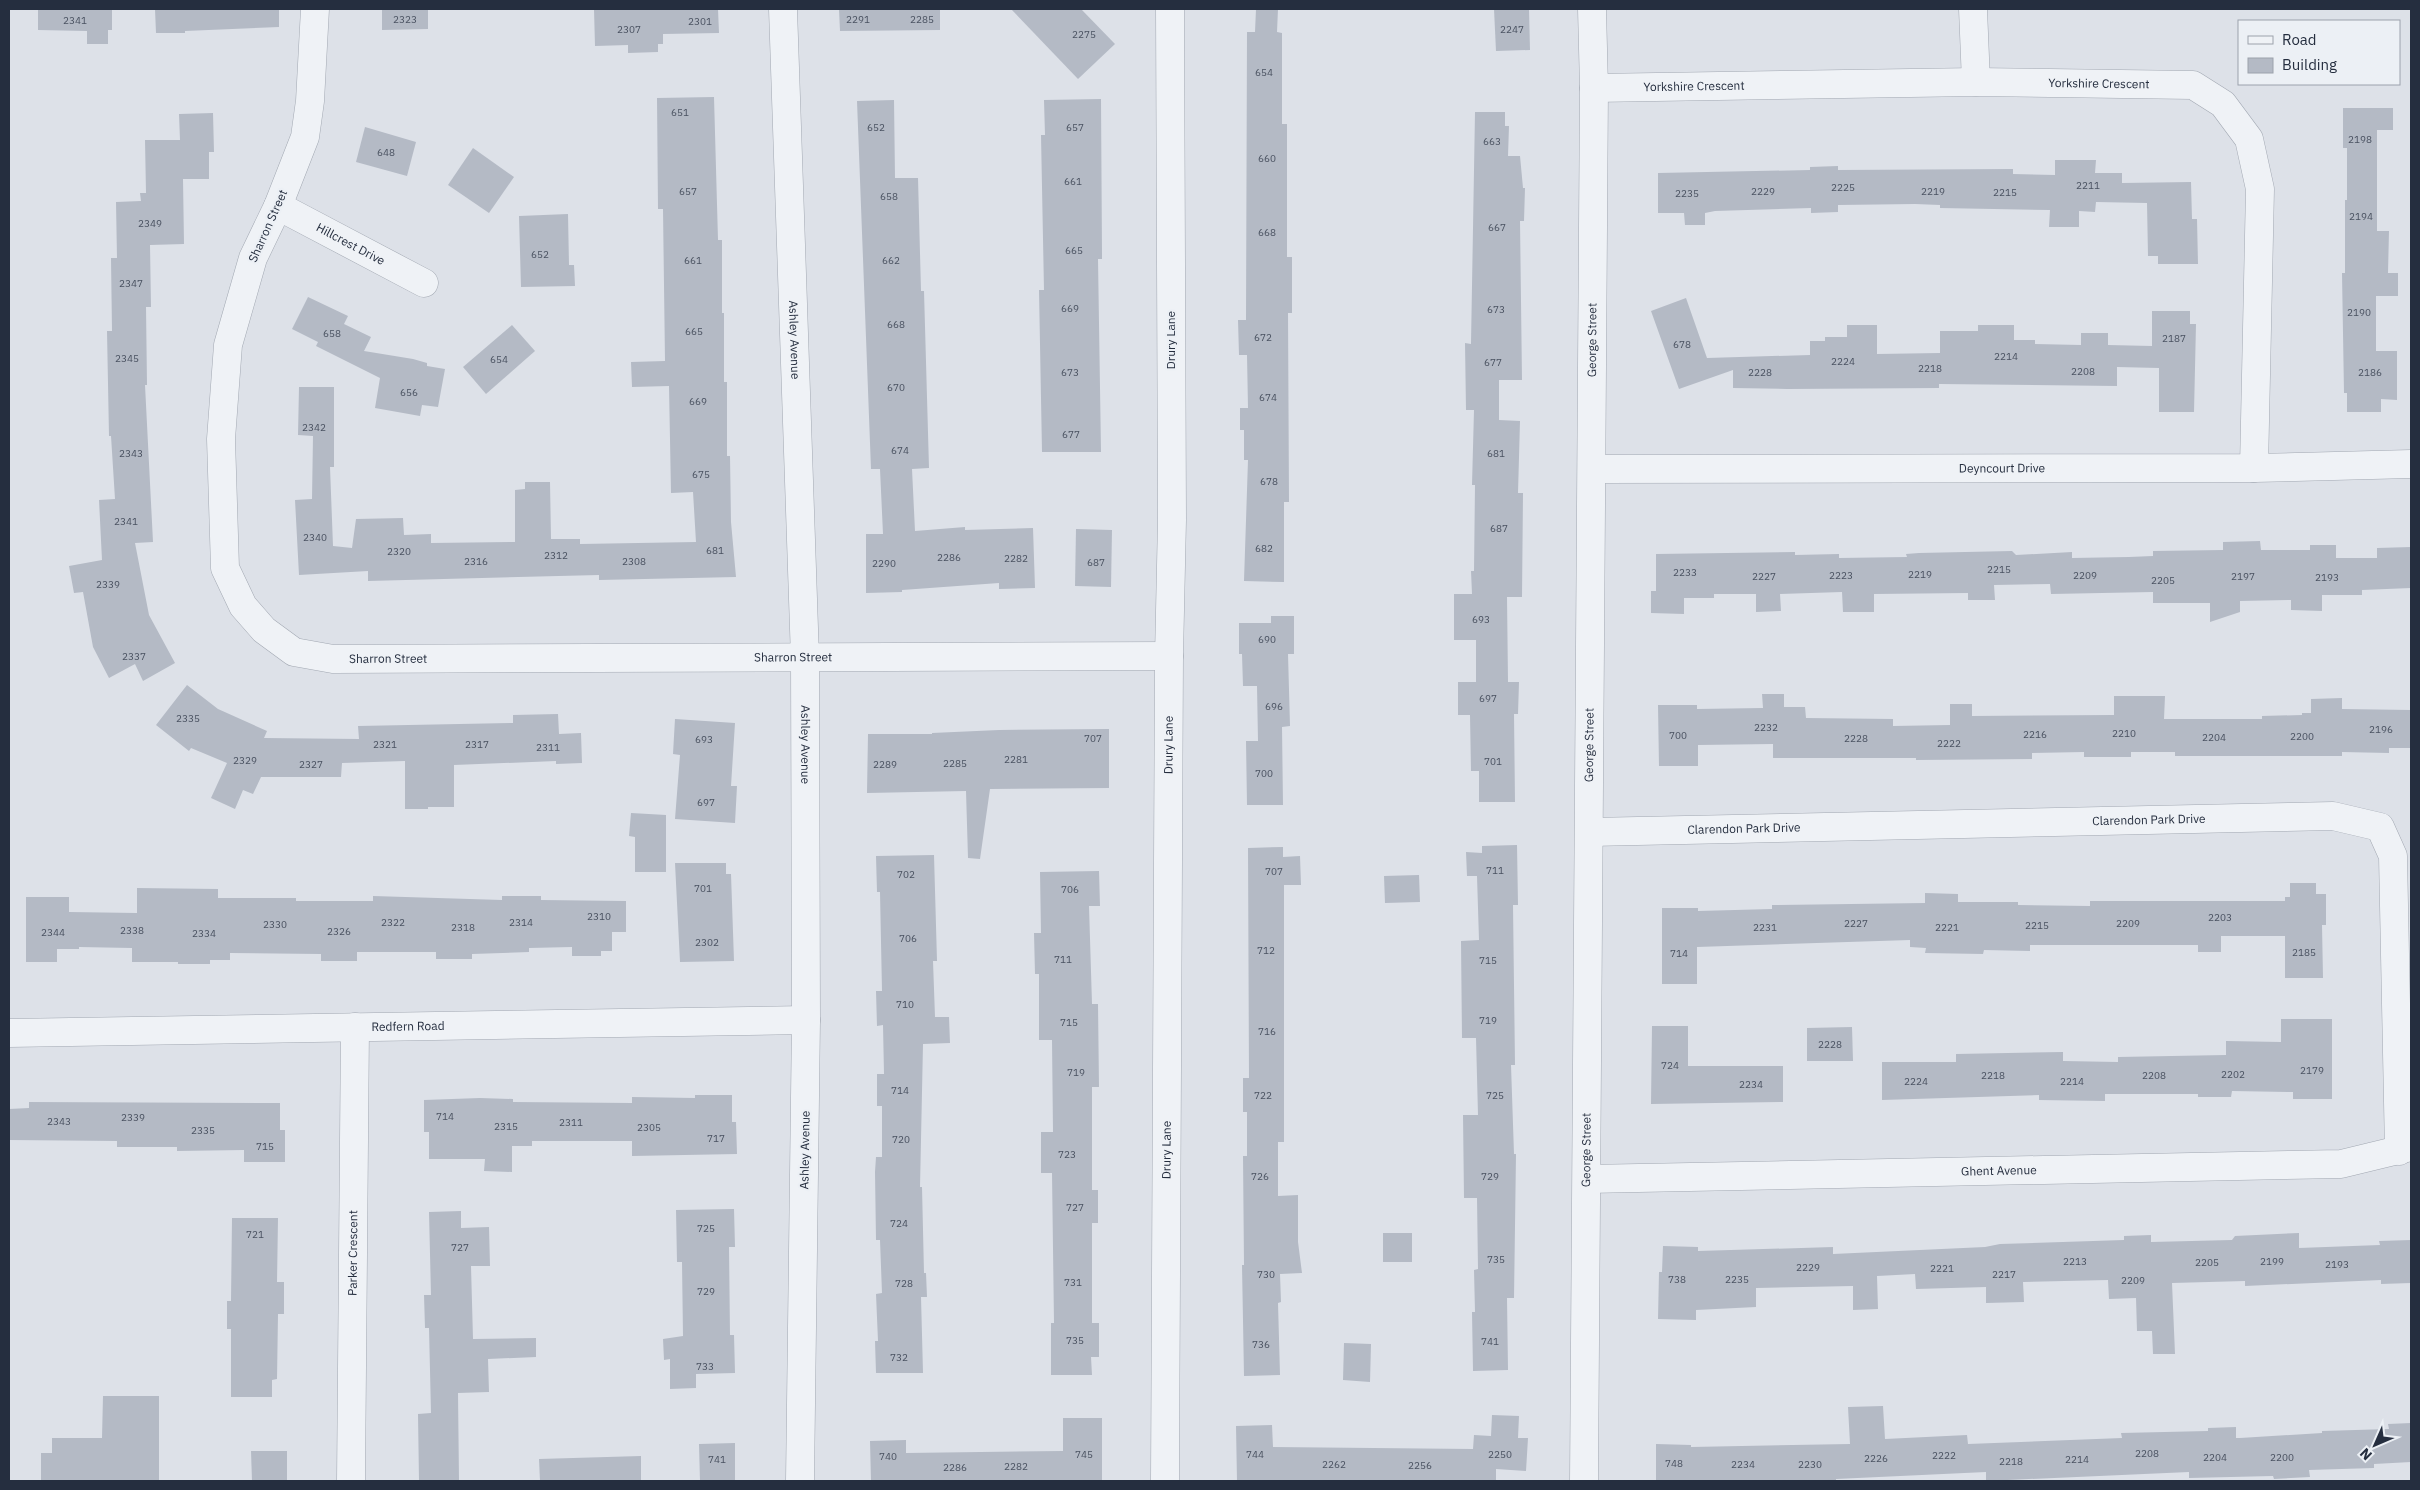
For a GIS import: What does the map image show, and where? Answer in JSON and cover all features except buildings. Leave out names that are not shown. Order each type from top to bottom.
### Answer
[{"type":"street","name":"Sharron Street","points":[[315,9],[310,101],[305,137],[278,206],[253,258],[228,345],[221,439],[225,568],[243,606],[264,630],[294,652],[333,659],[1169,656]]},
{"type":"street","name":"Ashley Avenue","points":[[783,9],[805,658],[806,1020],[800,1481]]},
{"type":"street","name":"Drury Lane","points":[[1165,1481],[1169,656],[1172,520],[1170,9]]},
{"type":"street","name":"George Street","points":[[1584,1481],[1592,469],[1594,88],[1592,9]]},
{"type":"street","points":[[1973,9],[1976,82]]},
{"type":"street","name":"Yorkshire Crescent","points":[[1594,88],[1976,82],[2193,85],[2223,104],[2244,132],[2249,140],[2260,189],[2254,468]]},
{"type":"street","name":"Hillcrest Drive","points":[[278,206],[424,283]]},
{"type":"street","name":"Deyncourt Drive","points":[[1592,469],[2254,468],[2411,464]]},
{"type":"street","name":"Clarendon Park Drive","points":[[1590,832],[2333,816],[2380,827],[2393,856],[2405,1149]]},
{"type":"street","name":"Redfern Road","points":[[9,1033],[806,1020]]},
{"type":"street","name":"Parker Crescent","points":[[351,1481],[355,1027]]},
{"type":"street","name":"Ghent Avenue","points":[[1586,1179],[2341,1164],[2405,1149]]}]
